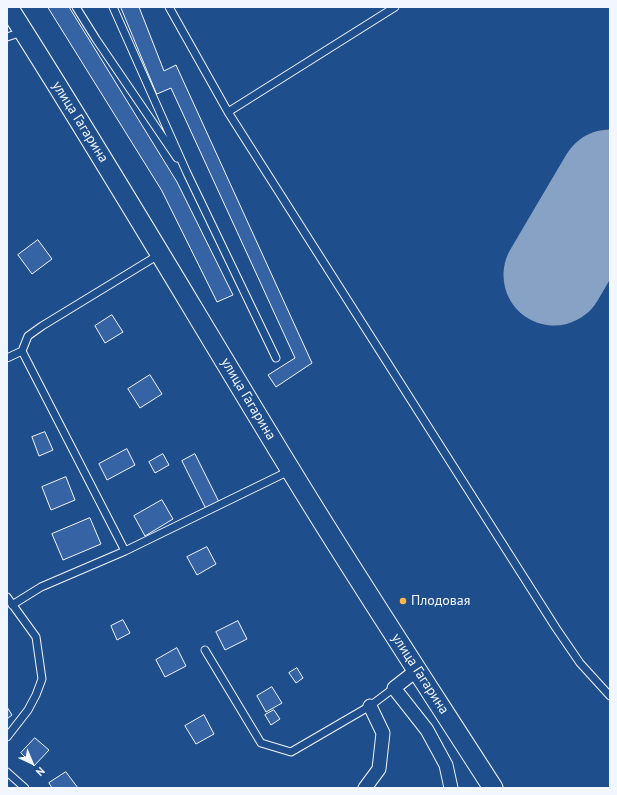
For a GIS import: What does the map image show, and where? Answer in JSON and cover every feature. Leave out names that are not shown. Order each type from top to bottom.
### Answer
[{"type":"main road","name":"улица Гагарина","points":[[8,7],[15,34],[161,254],[291,471],[493,788]]},
{"type":"street","points":[[417,670],[394,688],[427,730],[446,765],[451,788]]},
{"type":"street","points":[[364,788],[379,769],[383,733],[370,706]]},
{"type":"lane","points":[[76,7],[187,174]]},
{"type":"lane","points":[[113,7],[187,174],[276,358]]},
{"type":"lane","points":[[169,7],[228,112],[556,628],[580,663],[610,696]]},
{"type":"lane","points":[[228,112],[395,7]]},
{"type":"lane","points":[[7,358],[22,350],[28,336],[42,326],[161,254]]},
{"type":"lane","points":[[22,350],[125,551]]},
{"type":"lane","points":[[12,605],[41,587],[125,551],[291,471]]},
{"type":"lane","points":[[7,597],[36,637],[42,679],[28,710],[7,737]]},
{"type":"lane","points":[[205,650],[261,743],[290,752],[370,706],[394,688]]},
{"type":"lane","points":[[7,772],[25,788]]},
{"type":"building","points":[[48,7],[69,7],[177,182],[233,295],[217,302],[162,191]]},
{"type":"building","points":[[121,7],[139,7],[164,71],[176,65],[312,363],[276,387],[268,375],[295,358],[171,88],[157,94]]},
{"type":"building","points":[[38,240],[52,259],[32,274],[18,255]]},
{"type":"building","points":[[112,315],[123,332],[105,343],[95,326]]},
{"type":"building","points":[[150,375],[162,394],[140,408],[128,389]]},
{"type":"building","points":[[45,432],[53,450],[39,456],[32,437]]},
{"type":"building","points":[[127,449],[135,465],[107,480],[99,464]]},
{"type":"building","points":[[163,454],[169,465],[155,473],[149,462]]},
{"type":"building","points":[[195,454],[219,502],[206,509],[182,461]]},
{"type":"building","points":[[66,477],[75,500],[51,510],[42,487]]},
{"type":"building","points":[[162,500],[173,519],[145,536],[134,516]]},
{"type":"building","points":[[90,518],[101,544],[63,560],[52,534]]},
{"type":"building","points":[[207,547],[216,564],[197,575],[187,557]]},
{"type":"building","points":[[123,620],[130,633],[117,640],[111,626]]},
{"type":"building","points":[[238,621],[247,639],[225,650],[216,632]]},
{"type":"building","points":[[177,648],[186,666],[165,677],[156,660]]},
{"type":"building","points":[[297,668],[303,678],[296,683],[289,673]]},
{"type":"building","points":[[272,687],[282,703],[266,712],[257,696]]},
{"type":"building","points":[[7,707],[12,715],[7,719]]},
{"type":"building","points":[[274,710],[280,719],[271,725],[265,715]]},
{"type":"building","points":[[204,715],[214,734],[196,744],[185,726]]},
{"type":"building","points":[[35,738],[49,750],[34,766],[21,753]]},
{"type":"building","points":[[66,772],[78,788],[52,788],[49,783]]},
{"type":"runway","points":[[554,275],[610,180]]},
{"type":"place","name":"Плодовая","points":[[403,601]]}]
